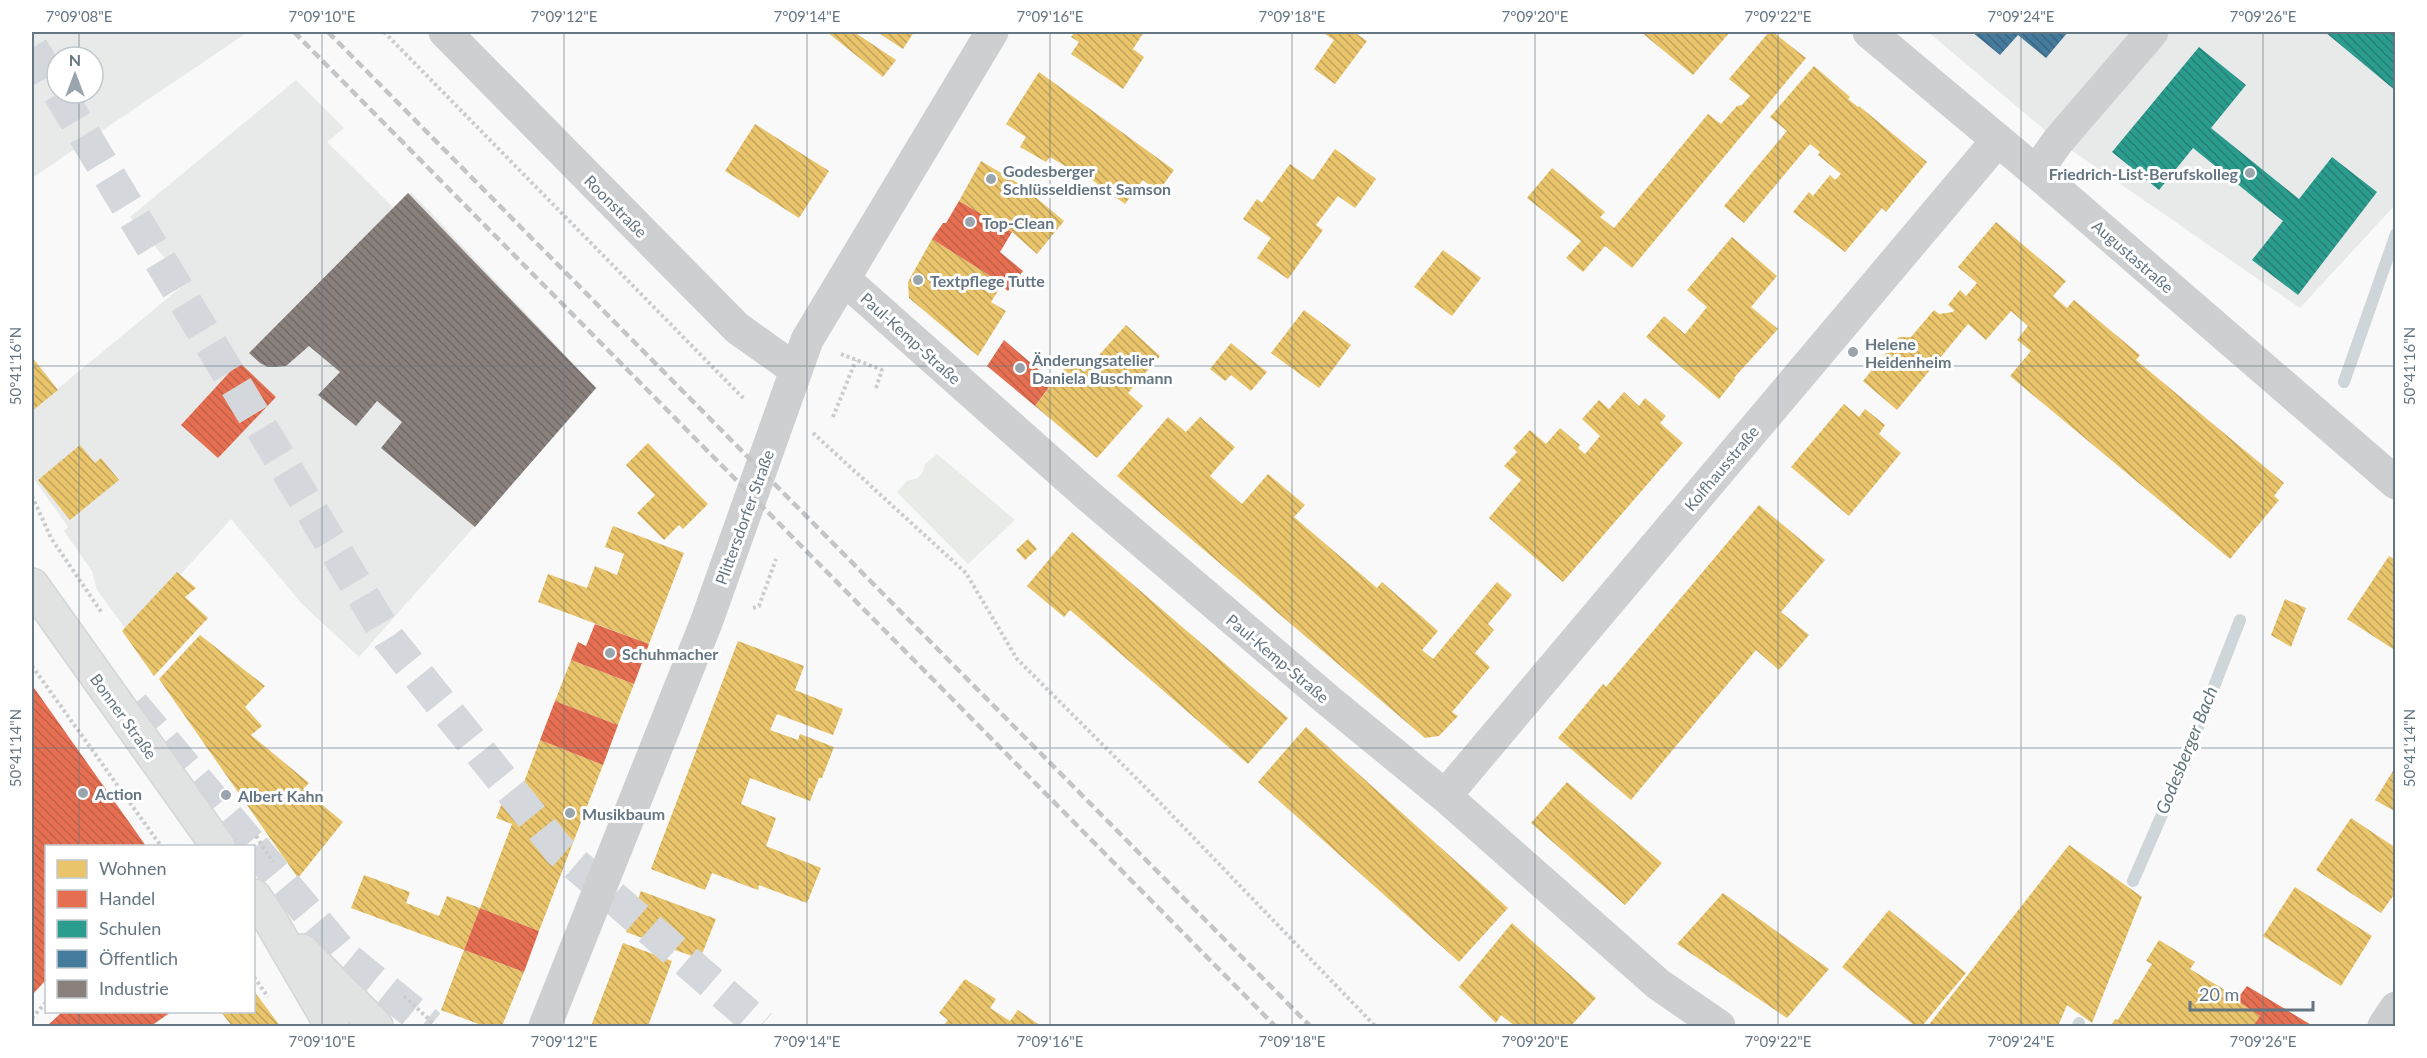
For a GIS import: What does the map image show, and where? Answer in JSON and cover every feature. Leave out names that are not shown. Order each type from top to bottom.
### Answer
[{"type":"main road","name":"Bonner Straße","points":[[32,585],[217,845]]},
{"type":"main road","points":[[261,907],[332,1026]]},
{"type":"main road","points":[[261,907],[376,1026]]},
{"type":"street","name":"Roonstraße","points":[[444,32],[737,328],[796,370]]},
{"type":"street","name":"Plittersdorfer Straße","points":[[545,1026],[706,623],[807,340],[992,32]]},
{"type":"street","name":"Augustastraße","points":[[1869,32],[2036,172],[2396,483]]},
{"type":"street","points":[[2036,172],[2058,141],[2152,32]]},
{"type":"street","name":"Kolfhausstraße","points":[[1445,796],[1997,141]]},
{"type":"street","name":"Paul-Kemp-Straße","points":[[844,279],[1154,552],[1320,694],[1445,796],[1658,984],[1719,1026]]},
{"type":"street","points":[[2384,1026],[2396,1008]]},
{"type":"path","points":[[384,32],[774,430],[808,429],[966,573],[1017,659],[1375,1026]]},
{"type":"path","points":[[833,417],[856,360],[882,370],[875,391]]},
{"type":"path","points":[[32,496],[51,538],[104,615]]},
{"type":"path","points":[[759,606],[776,559]]},
{"type":"path","points":[[32,666],[159,845]]},
{"type":"path","points":[[250,828],[276,867]]},
{"type":"path","points":[[255,978],[271,1001]]},
{"type":"path","points":[[401,994],[436,1026]]},
{"type":"path","points":[[32,1018],[45,1003]]},
{"type":"shaded area","points":[[32,32],[248,32],[32,178]]},
{"type":"shaded area","name":"Friedrich-List-Berufskolleg","points":[[1928,32],[2395,32],[2395,205],[2300,308],[2058,141]]},
{"type":"shaded area","points":[[296,80],[344,128],[327,142],[395,209],[411,192],[597,388],[359,657],[302,604],[231,519],[128,632],[97,590],[92,571],[64,531],[68,527],[32,476],[32,410],[186,283],[130,217]]},
{"type":"shaded area","points":[[937,454],[1015,520],[968,564],[897,492],[907,481],[918,478],[925,464]]},
{"type":"building: Wohnen","points":[[827,32],[854,32],[896,60],[883,77]]},
{"type":"building: Wohnen","points":[[877,32],[914,32],[903,49]]},
{"type":"building: Wohnen","points":[[1075,32],[1144,32],[1133,49],[1144,57],[1123,89],[1071,54],[1079,42],[1071,37]]},
{"type":"building: Wohnen","points":[[1322,32],[1354,32],[1367,41],[1335,84],[1314,69],[1334,40]]},
{"type":"building: Wohnen","points":[[1641,32],[1730,32],[1693,75]]},
{"type":"building: Wohnen","points":[[1769,32],[1773,32],[1806,58],[1632,268],[1605,246],[1583,272],[1566,258],[1581,241],[1527,198],[1552,168],[1605,212],[1600,217],[1614,228],[1708,114],[1721,124],[1737,106],[1742,105],[1750,96],[1729,79]]},
{"type":"building: Wohnen","points":[[1814,66],[1850,97],[1848,99],[1927,162],[1886,212],[1882,208],[1845,252],[1793,212],[1809,192],[1813,196],[1830,175],[1835,180],[1841,174],[1818,155],[1820,152],[1810,144],[1744,223],[1724,206],[1787,131],[1770,117]]},
{"type":"building: Wohnen","points":[[1039,72],[1174,170],[1158,192],[1143,180],[1125,204],[1088,177],[1087,179],[1050,157],[1046,162],[1020,147],[1026,137],[1006,124]]},
{"type":"building: Wohnen","points":[[755,124],[829,171],[799,218],[725,171]]},
{"type":"building: Wohnen","points":[[1335,149],[1376,179],[1355,208],[1338,196],[1316,225],[1323,230],[1288,279],[1257,258],[1271,238],[1243,219],[1257,199],[1262,203],[1290,164],[1313,180]]},
{"type":"building: Wohnen","points":[[981,161],[1036,194],[1034,196],[1064,221],[1037,254],[1012,232],[959,201]]},
{"type":"building: Wohnen","points":[[1996,222],[2066,281],[2053,296],[2067,308],[2074,300],[2140,355],[2136,360],[2284,483],[2274,496],[2279,500],[2230,559],[2010,376],[2031,351],[2017,340],[2028,326],[2011,311],[1986,340],[1968,324],[1897,410],[1863,381],[1899,337],[1911,337],[1934,310],[1939,314],[1953,312],[1954,310],[1948,305],[1960,290],[1966,296],[1977,283],[1958,267]]},
{"type":"building: Wohnen","points":[[1732,237],[1777,276],[1751,307],[1778,329],[1734,378],[1719,399],[1646,337],[1664,316],[1685,334],[1707,307],[1687,290]]},
{"type":"building: Wohnen","points":[[932,239],[987,274],[1001,286],[991,302],[1006,311],[978,356],[909,298],[908,282]]},
{"type":"building: Wohnen","points":[[1443,250],[1481,278],[1452,316],[1414,287]]},
{"type":"building: Wohnen","points":[[1304,310],[1351,345],[1319,388],[1271,353]]},
{"type":"building: Wohnen","points":[[1126,325],[1160,356],[1128,393],[1143,406],[1097,458],[1035,406],[1071,360],[1084,372]]},
{"type":"building: Wohnen","points":[[1231,343],[1267,372],[1251,391],[1231,375],[1225,381],[1210,369]]},
{"type":"building: Wohnen","points":[[32,357],[58,390],[32,411]]},
{"type":"building: Wohnen","points":[[1624,392],[1639,406],[1645,398],[1666,416],[1660,423],[1683,443],[1563,582],[1489,518],[1521,480],[1504,466],[1517,452],[1513,448],[1530,430],[1546,444],[1560,428],[1580,445],[1578,448],[1585,454],[1600,436],[1582,419],[1599,400],[1609,409]]},
{"type":"building: Wohnen","points":[[1844,404],[1859,417],[1865,409],[1885,425],[1879,434],[1901,453],[1849,516],[1791,467]]},
{"type":"building: Wohnen","points":[[1168,417],[1186,432],[1200,417],[1235,447],[1210,476],[1242,504],[1268,474],[1305,505],[1294,517],[1377,588],[1382,582],[1438,631],[1422,650],[1433,659],[1497,582],[1512,595],[1488,624],[1494,630],[1475,653],[1490,667],[1452,712],[1458,716],[1439,736],[1425,738],[1117,476]]},
{"type":"building: Wohnen","points":[[648,443],[708,504],[683,529],[679,525],[664,540],[637,513],[655,495],[626,465]]},
{"type":"building: Wohnen","points":[[80,445],[95,463],[101,458],[119,480],[70,520],[38,480]]},
{"type":"building: Wohnen","points":[[1759,505],[1825,560],[1781,612],[1809,635],[1779,670],[1756,650],[1631,800],[1558,738],[1603,684],[1606,687]]},
{"type":"building: Wohnen","points":[[613,526],[684,553],[649,644],[538,602],[548,574],[587,588],[595,566],[617,575],[624,554],[605,547]]},
{"type":"building: Wohnen","points":[[1072,532],[1288,718],[1248,764],[1070,610],[1064,617],[1027,586]]},
{"type":"building: Wohnen","points":[[1028,539],[1037,549],[1025,560],[1016,550]]},
{"type":"building: Wohnen","points":[[2389,556],[2396,560],[2396,651],[2347,619]]},
{"type":"building: Wohnen","points":[[177,572],[196,588],[185,597],[208,618],[154,676],[122,631]]},
{"type":"building: Wohnen","points":[[2285,599],[2306,608],[2291,647],[2271,635]]},
{"type":"building: Wohnen","points":[[200,635],[265,686],[245,707],[262,726],[251,735],[309,783],[303,789],[343,822],[298,878],[159,679]]},
{"type":"building: Wohnen","points":[[738,641],[804,666],[795,690],[843,709],[833,735],[777,714],[770,730],[798,740],[800,734],[834,747],[810,801],[750,778],[741,804],[776,818],[766,846],[821,868],[807,903],[759,885],[758,890],[712,873],[705,890],[651,869]]},
{"type":"building: Wohnen","points":[[571,660],[634,684],[618,725],[555,701]]},
{"type":"building: Wohnen","points":[[1306,727],[1508,908],[1459,962],[1258,782]]},
{"type":"building: Wohnen","points":[[540,740],[603,765],[539,931],[480,908],[512,824],[496,818],[504,798],[516,803]]},
{"type":"building: Wohnen","points":[[2396,766],[2396,812],[2375,800]]},
{"type":"building: Wohnen","points":[[1567,782],[1662,863],[1625,905],[1531,823]]},
{"type":"building: Wohnen","points":[[2351,818],[2396,848],[2396,892],[2381,913],[2316,870]]},
{"type":"building: Wohnen","points":[[2069,845],[2142,897],[2092,1023],[2067,1005],[2058,1026],[1928,1026]]},
{"type":"building: Wohnen","points":[[364,875],[410,892],[406,903],[439,916],[447,896],[480,908],[464,950],[351,908]]},
{"type":"building: Wohnen","points":[[2295,887],[2372,936],[2341,986],[2263,936]]},
{"type":"building: Wohnen","points":[[641,891],[716,919],[700,959],[626,932]]},
{"type":"building: Wohnen","points":[[1723,893],[1829,969],[1787,1018],[1677,944]]},
{"type":"building: Wohnen","points":[[1889,910],[1966,973],[1922,1026],[1915,1026],[1842,967]]},
{"type":"building: Wohnen","points":[[1512,923],[1596,998],[1571,1026],[1515,1026],[1501,1015],[1496,1023],[1459,987]]},
{"type":"building: Wohnen","points":[[2159,940],[2195,962],[2190,969],[2238,998],[2236,1000],[2260,1016],[2253,1026],[2111,1026],[2115,1019],[2118,1020],[2152,964],[2146,961]]},
{"type":"building: Wohnen","points":[[623,943],[672,961],[648,1026],[591,1026]]},
{"type":"building: Wohnen","points":[[464,950],[524,972],[502,1026],[484,1026],[441,1010]]},
{"type":"building: Wohnen","points":[[965,979],[996,999],[990,1008],[1010,1021],[1018,1010],[1041,1026],[943,1026],[948,1020],[939,1013]]},
{"type":"building: Wohnen","points":[[255,992],[280,1026],[232,1026],[222,1013],[255,1013]]},
{"type":"building: Handel","points":[[959,201],[1012,232],[1000,252],[1023,271],[1008,291],[987,274],[932,239],[943,223],[946,223]]},
{"type":"building: Handel","points":[[1004,340],[1053,382],[1035,406],[987,366]]},
{"type":"building: Handel","points":[[239,362],[276,397],[218,458],[181,425]]},
{"type":"building: Handel","name":"Schuhmacher","points":[[595,624],[649,644],[634,684],[571,660],[578,642],[586,646]]},
{"type":"building: Handel","points":[[32,685],[145,845],[45,845],[45,981],[32,995]]},
{"type":"building: Handel","points":[[555,701],[618,725],[603,765],[540,740]]},
{"type":"building: Handel","points":[[480,908],[539,931],[524,972],[464,950]]},
{"type":"building: Handel","points":[[2247,986],[2313,1026],[2253,1026],[2260,1016],[2236,1000]]},
{"type":"building: Handel","points":[[61,1013],[170,1013],[151,1026],[47,1026]]},
{"type":"building: Schulen","points":[[2325,32],[2396,32],[2396,91]]},
{"type":"building: Schulen","points":[[2199,47],[2246,85],[2211,128],[2299,199],[2332,157],[2377,192],[2298,295],[2252,260],[2283,221],[2193,148],[2159,190],[2112,152]]},
{"type":"building: Öffentlich","points":[[1972,32],[2068,32],[2046,58],[2018,35],[2000,55]]},
{"type":"building: Industrie","points":[[408,193],[596,388],[475,527],[381,448],[402,422],[377,401],[356,426],[318,395],[340,372],[309,346],[286,366],[268,367],[249,353]]},
{"type":"waterway","name":"Godesberger Bach","points":[[2344,382],[2396,234]]},
{"type":"waterway","name":"Godesberger Bach","points":[[2133,881],[2181,771],[2240,620]]},
{"type":"tunnel","points":[[32,48],[45,70]]},
{"type":"tunnel","points":[[66,105],[389,639],[559,850],[761,1026]]},
{"type":"tunnel","points":[[133,705],[251,845]]},
{"type":"tunnel","points":[[255,849],[346,958],[430,1026]]},
{"type":"railway","points":[[294,32],[1275,1026]]},
{"type":"railway","points":[[328,32],[1310,1026]]},
{"type":"place","name":"Friedrich-List-Berufskolleg","points":[[2250,173]]},
{"type":"place","name":"Godesberger Schlüsseldienst Samson","points":[[991,179]]},
{"type":"place","name":"Top-Clean","points":[[970,222]]},
{"type":"place","name":"Textpflege Tutte","points":[[918,280]]},
{"type":"place","name":"Helene Heidenheim","points":[[1853,352]]},
{"type":"place","name":"Änderungsatelier Daniela Buschmann","points":[[1020,368]]},
{"type":"place","name":"Schuhmacher","points":[[610,653]]},
{"type":"place","name":"Action","points":[[83,793]]},
{"type":"place","name":"Albert Kahn","points":[[226,795]]},
{"type":"place","name":"Musikbaum","points":[[570,813]]}]
